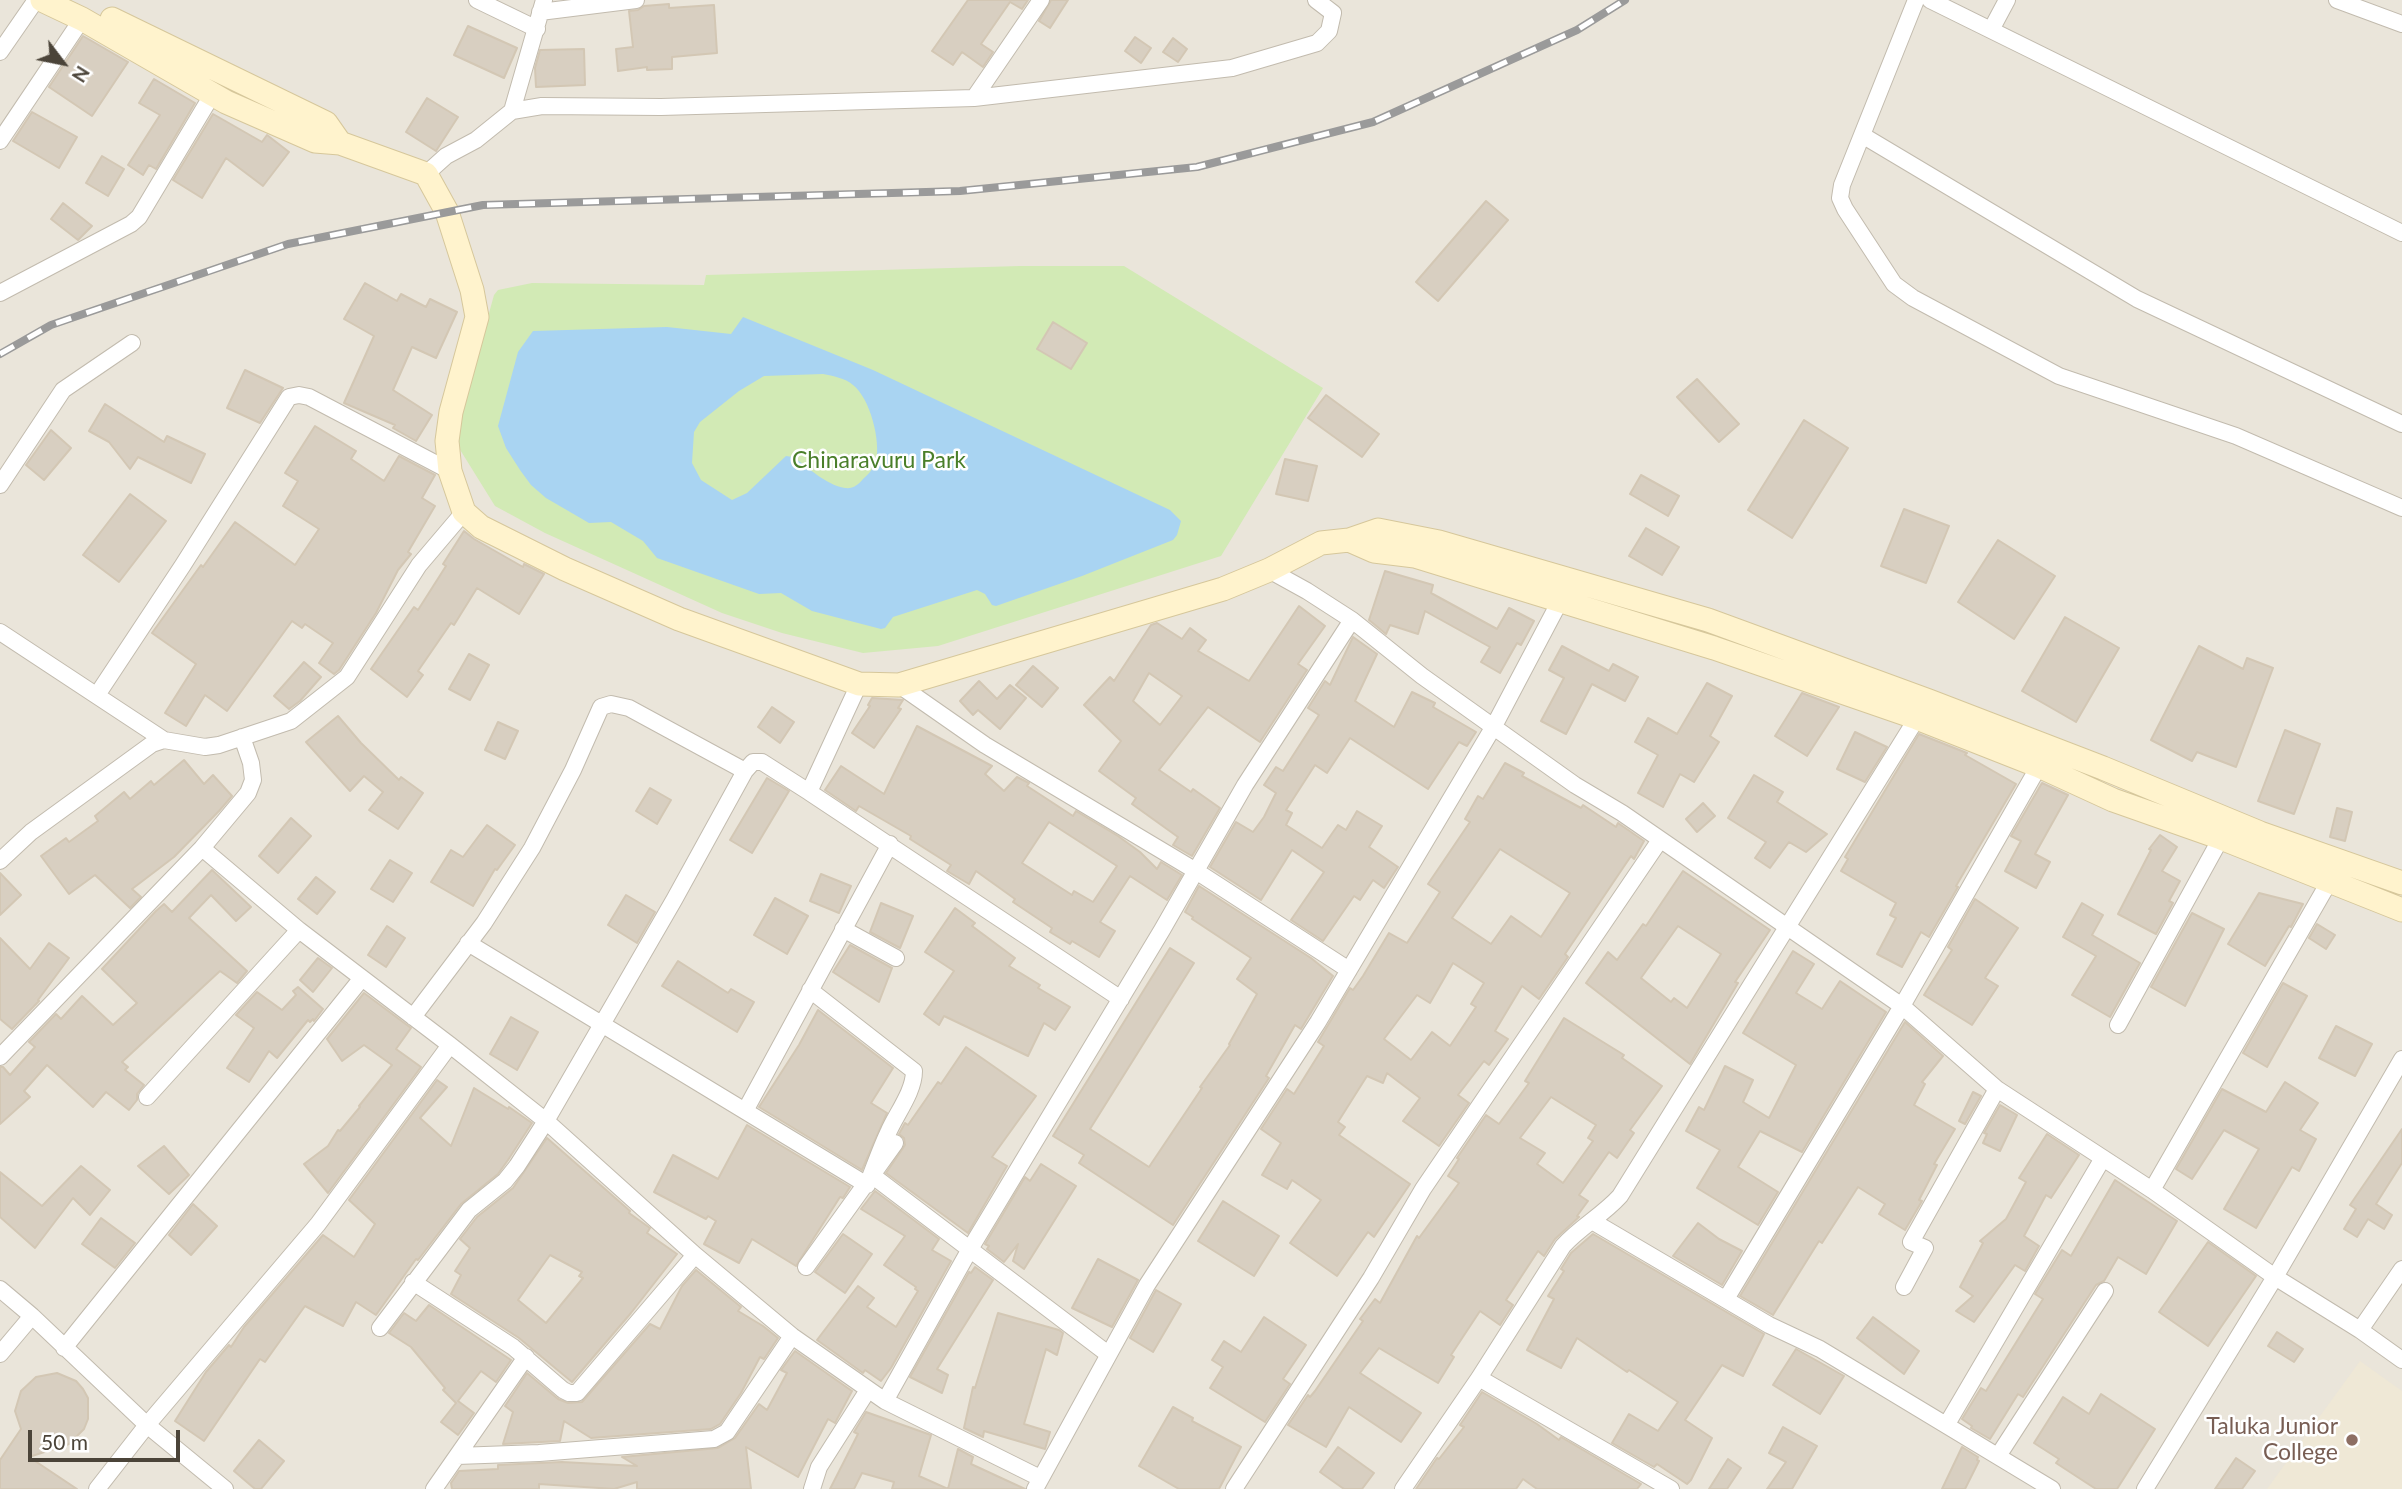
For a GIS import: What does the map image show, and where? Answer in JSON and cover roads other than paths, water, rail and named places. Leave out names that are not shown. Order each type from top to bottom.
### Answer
[{"type":"main road","points":[[43,0],[80,10],[129,29],[326,123],[340,143]]},
{"type":"main road","points":[[80,10],[212,95],[315,141],[340,143],[426,174],[447,212],[472,290],[477,317],[451,412],[447,441],[450,471],[464,512],[481,527],[565,569],[679,619],[859,684],[899,685],[1223,589],[1269,570],[1321,543],[1349,540],[1378,530],[1439,542],[1708,620],[1929,701],[2260,833],[2402,883]]},
{"type":"main road","points":[[1349,540],[1374,551],[1415,556],[1727,652],[1917,718],[2039,766],[2113,800],[2221,838],[2402,910]]},
{"type":"street","points":[[0,52],[36,0]]},
{"type":"street","points":[[477,0],[537,29]]},
{"type":"street","points":[[512,111],[542,6],[636,0]]},
{"type":"street","points":[[974,98],[1041,0]]},
{"type":"street","points":[[426,174],[446,156],[476,140],[512,111],[542,106],[662,107],[974,98],[1232,68],[1317,43],[1329,31],[1333,13],[1316,0]]},
{"type":"street","points":[[1916,0],[1842,185],[1840,198],[1844,209],[1901,291],[2059,376],[2236,436],[2402,508]]},
{"type":"street","points":[[1930,0],[2402,233]]},
{"type":"street","points":[[1991,30],[2007,0]]},
{"type":"street","points":[[2337,0],[2402,24]]},
{"type":"street","points":[[0,141],[80,10]]},
{"type":"street","points":[[0,293],[131,224],[139,217],[212,95]]},
{"type":"street","points":[[1862,135],[2137,299],[2402,424]]},
{"type":"street","points":[[0,485],[63,390],[132,343]]},
{"type":"street","points":[[97,695],[289,397],[309,397],[450,471]]},
{"type":"street","points":[[0,632],[164,740],[205,747],[219,746],[291,721],[347,677],[419,565],[464,512]]},
{"type":"street","points":[[1269,570],[1352,620],[1422,676],[1575,785],[1622,813],[1902,1006],[1997,1089],[2402,1360]]},
{"type":"street","points":[[202,848],[299,930],[546,1121],[695,1255],[792,1336],[885,1401],[1037,1483],[1147,1285],[1349,971],[1494,726],[1560,601]]},
{"type":"street","points":[[885,1401],[970,1249],[1121,999],[1245,785],[1352,620]]},
{"type":"street","points":[[809,792],[859,684]]},
{"type":"street","points":[[899,685],[985,744],[1196,871],[1349,971]]},
{"type":"street","points":[[414,1017],[484,923],[532,848],[573,770],[601,707],[611,704],[629,708],[745,771]]},
{"type":"street","points":[[1403,1489],[1479,1378],[1563,1246],[1620,1196],[1917,718]]},
{"type":"street","points":[[0,1057],[202,848],[248,793],[253,780],[251,763],[242,737]]},
{"type":"street","points":[[0,861],[31,832],[152,744],[164,740]]},
{"type":"street","points":[[380,1328],[469,1210],[505,1181],[517,1166],[546,1121],[674,900],[745,771],[753,762],[762,762],[890,844],[1121,999]]},
{"type":"street","points":[[1726,1299],[1902,1006],[2039,766]]},
{"type":"street","points":[[2118,1025],[2221,838]]},
{"type":"street","points":[[1234,1489],[1371,1278],[1423,1189],[1660,840]]},
{"type":"street","points":[[745,1111],[890,844]]},
{"type":"street","points":[[2152,1191],[2329,882]]},
{"type":"street","points":[[843,929],[896,958]]},
{"type":"street","points":[[147,1097],[299,930]]},
{"type":"street","points":[[468,943],[745,1111],[870,1180],[970,1249],[1108,1354]]},
{"type":"street","points":[[64,1348],[362,978]]},
{"type":"street","points":[[810,990],[914,1071],[908,1094],[887,1135],[870,1180]]},
{"type":"street","points":[[97,1489],[147,1425],[318,1224],[450,1045]]},
{"type":"street","points":[[2145,1489],[2275,1277],[2402,1059]]},
{"type":"street","points":[[1904,1287],[1925,1248],[1912,1242],[1997,1089]]},
{"type":"street","points":[[806,1267],[895,1143]]},
{"type":"street","points":[[1947,1424],[2103,1158]]},
{"type":"street","points":[[1592,1221],[1769,1325],[1820,1349],[2052,1489]]},
{"type":"street","points":[[413,1283],[526,1357],[569,1394],[577,1393],[695,1255]]},
{"type":"street","points":[[2360,1330],[2402,1269]]},
{"type":"street","points":[[0,1289],[147,1425],[225,1489]]},
{"type":"street","points":[[1998,1456],[2105,1291]]},
{"type":"street","points":[[0,1354],[32,1317]]},
{"type":"street","points":[[457,1456],[539,1453],[721,1437],[792,1336]]},
{"type":"street","points":[[434,1489],[526,1357]]},
{"type":"street","points":[[1479,1378],[1671,1489]]},
{"type":"street","points":[[812,1489],[819,1467],[868,1390]]},
{"type":"water","points":[[743,317],[873,370],[1170,510],[1181,521],[1177,535],[1173,540],[1082,576],[996,606],[977,590],[893,617],[885,628],[881,629],[812,611],[781,593],[759,594],[657,558],[643,541],[611,522],[589,523],[546,498],[531,485],[506,448],[498,426],[518,352],[533,331],[667,327],[731,334]],"holes":[[[823,374],[843,379],[853,385],[859,391],[873,420],[877,443],[876,461],[871,471],[857,485],[848,488],[838,486],[824,480],[793,457],[786,456],[747,493],[732,500],[701,480],[692,463],[694,432],[700,422],[739,391],[764,376]]]},
{"type":"railway","points":[[0,354],[51,325],[288,244],[483,205],[960,191],[1197,167],[1373,122],[1577,30],[1625,0]]},
{"type":"place","name":"Taluka Junior College","points":[[2352,1440]]},
{"type":"park label","name":"Chinaravuru Park","points":[[879,461]]}]
